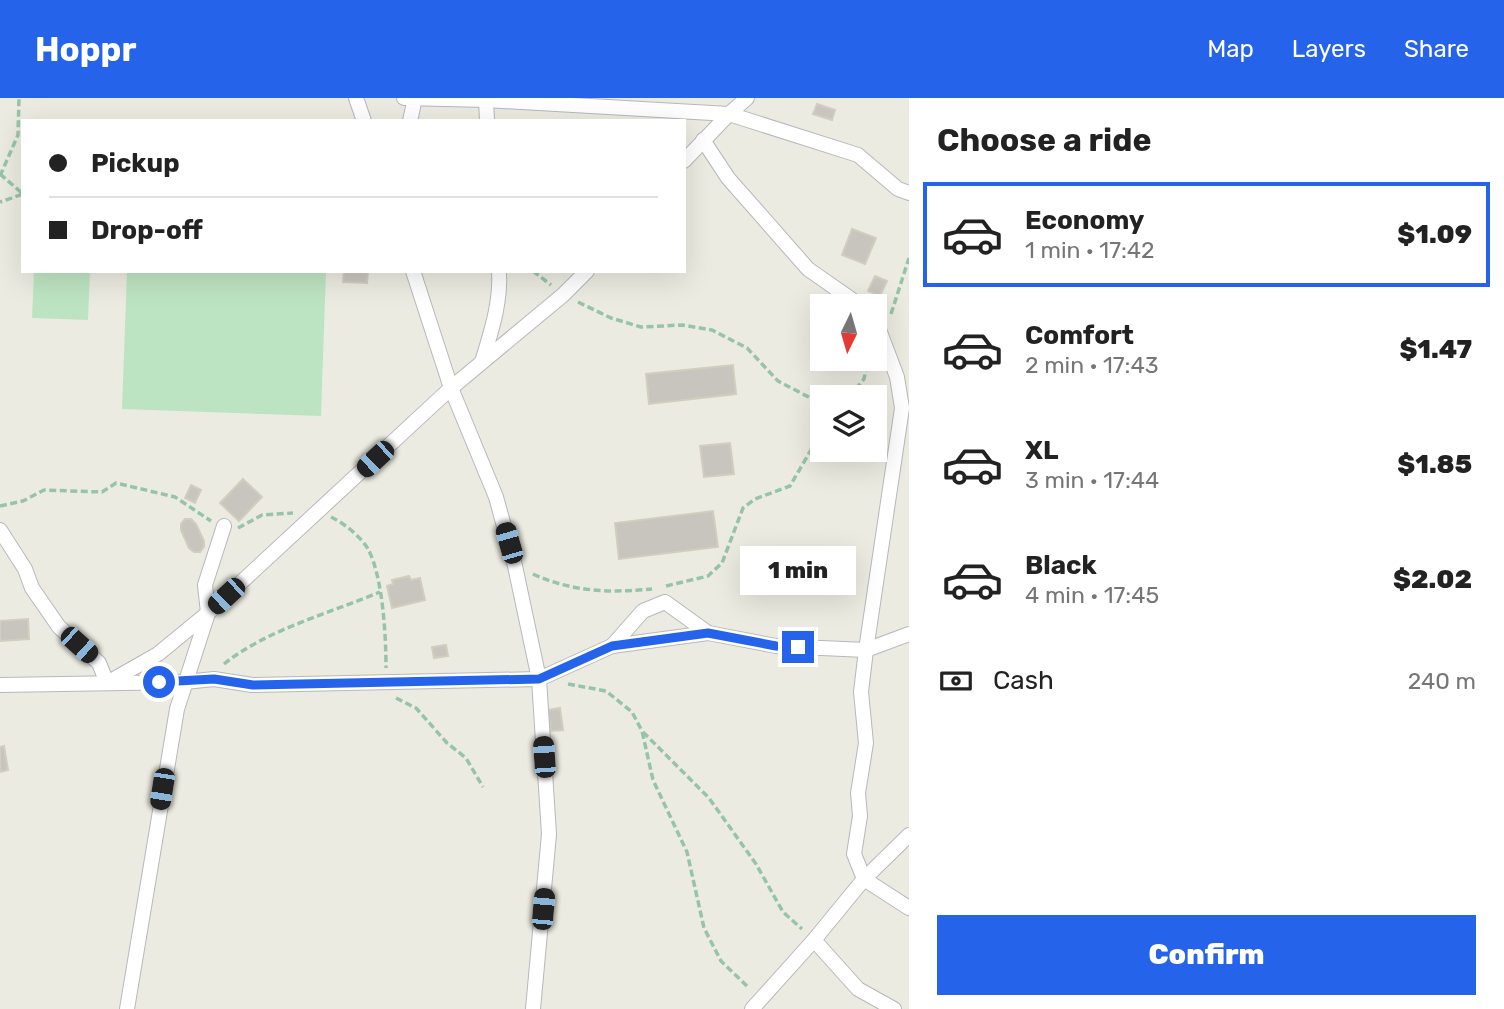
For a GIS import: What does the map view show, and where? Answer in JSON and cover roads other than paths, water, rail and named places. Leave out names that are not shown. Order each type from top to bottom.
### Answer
[{"type":"street","points":[[356,98],[363,119]]},
{"type":"street","points":[[404,98],[643,104],[730,114],[858,155],[898,189],[909,194]]},
{"type":"street","points":[[410,119],[415,98]]},
{"type":"street","points":[[686,159],[747,98]]},
{"type":"street","points":[[486,100],[486,119]]},
{"type":"street","points":[[703,140],[728,178],[808,269],[844,294]]},
{"type":"street","points":[[414,273],[451,388],[496,497],[515,566],[539,679],[549,834],[533,1009]]},
{"type":"street","points":[[481,363],[494,322],[500,286],[499,273]]},
{"type":"street","points":[[107,683],[158,654],[208,613],[451,388],[563,295],[585,273]]},
{"type":"street","points":[[887,351],[906,413],[861,692],[866,743],[858,793],[860,816],[854,854],[864,879],[909,908]]},
{"type":"street","points":[[127,1009],[177,709],[208,613],[205,585],[223,526]]},
{"type":"street","points":[[0,530],[5,544],[25,569],[32,587],[59,627],[99,663],[107,683]]},
{"type":"street","points":[[612,646],[643,611],[665,602],[708,633]]},
{"type":"street","points":[[0,685],[185,682],[214,679],[253,685],[539,679],[612,646],[708,633],[776,646],[866,650],[909,634]]},
{"type":"street","points":[[757,1004],[864,879],[909,835]]},
{"type":"street","points":[[814,940],[858,989],[894,1009]]}]
